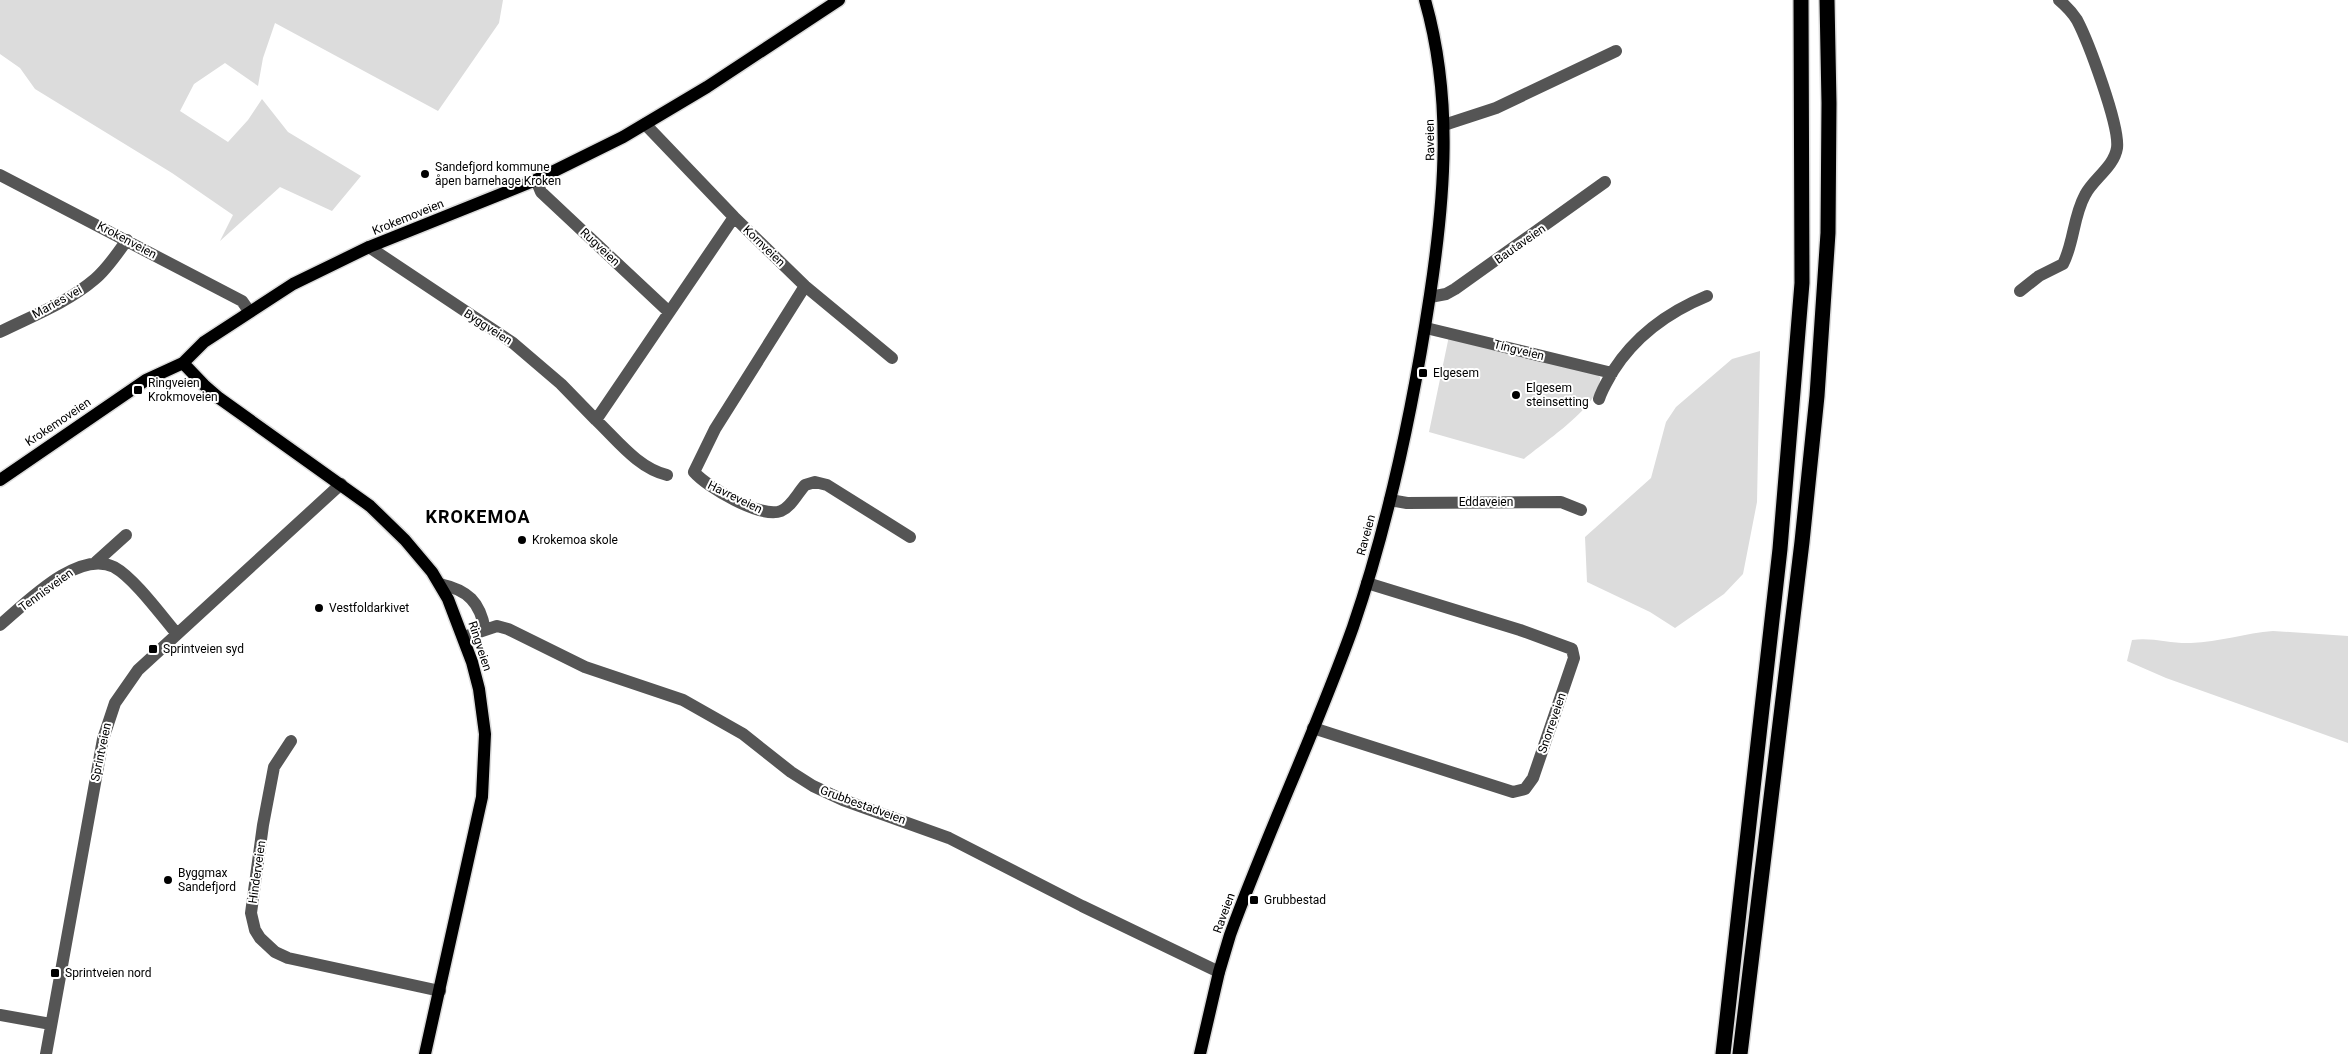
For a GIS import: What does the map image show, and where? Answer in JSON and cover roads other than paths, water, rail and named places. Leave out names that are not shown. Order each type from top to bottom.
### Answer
[{"type":"highway","points":[[1723,1054],[1780,549],[1802,284],[1801,0]]},
{"type":"highway","points":[[1740,1054],[1802,542],[1817,396],[1828,233],[1828,0]]},
{"type":"main road","name":"Krokemoveien","points":[[0,480],[146,380],[183,363],[204,342],[293,284],[369,248],[536,180],[591,154],[645,124],[840,0]]},
{"type":"main road","name":"Raveien","points":[[1200,1054],[1219,972],[1240,910],[1341,659],[1367,583],[1390,500],[1407,426],[1426,328],[1444,185],[1444,125],[1438,64],[1425,0]]},
{"type":"main road","name":"Ringveien","points":[[183,363],[190,372],[220,398],[341,484],[387,521],[422,560],[440,584],[464,637],[482,703],[485,734],[485,772],[476,826],[425,1054]]},
{"type":"street","points":[[2020,291],[2039,276],[2063,264],[2074,222],[2085,194],[2114,158],[2117,145],[2110,107],[2088,44],[2077,20],[2069,8],[2059,0]]},
{"type":"street","points":[[1444,125],[1496,108],[1616,51]]},
{"type":"street","name":"Kornveien","points":[[645,124],[734,217],[805,286],[892,358]]},
{"type":"street","name":"Krokenveien","points":[[0,175],[242,301],[249,311]]},
{"type":"street","name":"Rugveien","points":[[536,180],[541,192],[669,312]]},
{"type":"street","name":"Bautaveien","points":[[1430,297],[1455,290],[1605,182]]},
{"type":"street","points":[[596,420],[734,217]]},
{"type":"street","name":"Maries vei","points":[[0,332],[63,301],[84,288],[103,271],[127,240]]},
{"type":"street","name":"Byggveien","points":[[369,248],[513,343],[561,384],[640,463],[656,472],[667,475]]},
{"type":"street","name":"Havreveien","points":[[805,286],[715,429],[694,472],[709,486],[768,513],[786,508],[804,486],[821,483],[835,489],[910,537]]},
{"type":"street","points":[[1599,399],[1612,373],[1624,355],[1647,330],[1671,314],[1707,296]]},
{"type":"street","name":"Tingveien","points":[[1426,328],[1612,373]]},
{"type":"street","name":"Sprintveien","points":[[46,1054],[102,739],[110,715],[130,680],[177,634],[341,484]]},
{"type":"street","name":"Eddaveien","points":[[1390,500],[1407,503],[1468,501],[1561,502],[1581,510]]},
{"type":"street","name":"Tennisveien","points":[[0,625],[68,572],[96,562],[126,535]]},
{"type":"street","points":[[96,562],[115,568],[130,580],[177,634]]},
{"type":"street","name":"Snorreveien","points":[[1313,728],[1513,792],[1525,789],[1533,778],[1574,658],[1572,649],[1520,630],[1367,583]]},
{"type":"street","points":[[440,584],[461,591],[476,603],[482,615],[485,630]]},
{"type":"street","name":"Grubbestadveien","points":[[464,637],[497,626],[508,629],[585,667],[683,700],[743,734],[791,772],[813,786],[843,800],[949,838],[1082,906],[1219,972]]},
{"type":"street","name":"Hinderveien","points":[[292,741],[274,767],[251,913],[255,930],[265,944],[275,952],[288,958],[440,991]]},
{"type":"street","points":[[0,1015],[51,1024]]},
{"type":"place","name":"Sandefjord kommune åpen barnehage Kroken","points":[[425,174]]},
{"type":"place","name":"Elgesem","points":[[1423,373]]},
{"type":"place","name":"Ringveien Krokmoveien","points":[[138,390]]},
{"type":"place","name":"Elgesem steinsetting","points":[[1516,395]]},
{"type":"place","name":"Krokemoa skole","points":[[522,540]]},
{"type":"place","name":"Vestfoldarkivet","points":[[319,608]]},
{"type":"place","name":"Sprintveien syd","points":[[153,649]]},
{"type":"place","name":"Byggmax Sandefjord","points":[[168,880]]},
{"type":"place","name":"Grubbestad","points":[[1254,900]]},
{"type":"place","name":"Sprintveien nord","points":[[55,973]]},
{"type":"district","name":"KROKEMOA","points":[[478,516]]}]
